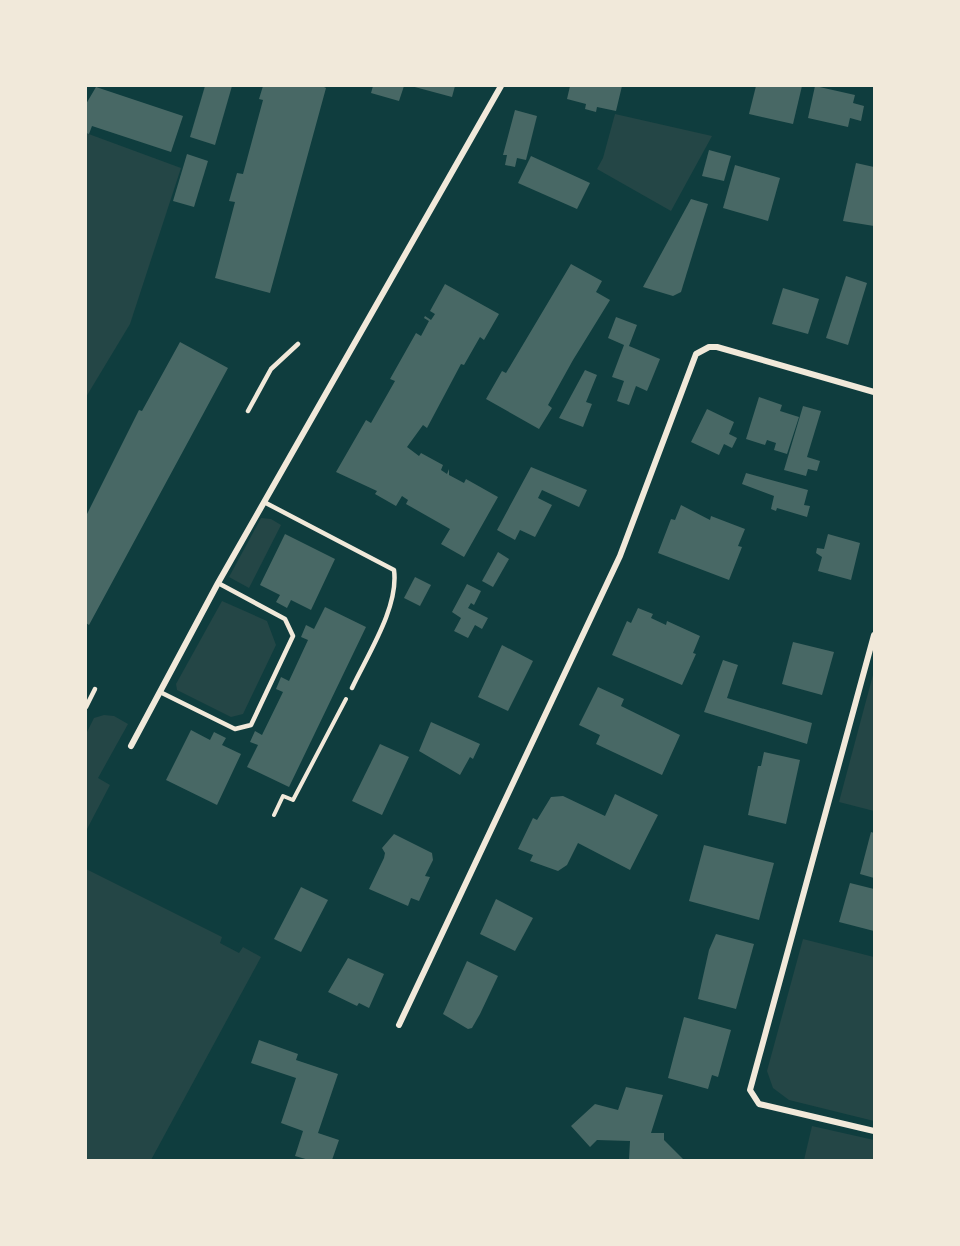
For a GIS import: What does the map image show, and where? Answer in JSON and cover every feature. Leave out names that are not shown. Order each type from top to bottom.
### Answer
[{"type":"street","points":[[132,746],[218,583],[501,86]]},
{"type":"street","points":[[399,1025],[620,556],[690,363],[702,350],[717,347],[874,392]]},
{"type":"street","points":[[874,636],[750,1090],[759,1104],[874,1131]]},
{"type":"lane","points":[[248,411],[271,369],[298,344]]},
{"type":"lane","points":[[264,502],[394,570],[392,601],[352,688]]},
{"type":"lane","points":[[160,692],[235,729],[251,725],[293,636],[285,620],[218,583]]},
{"type":"lane","points":[[86,706],[95,689]]},
{"type":"path","points":[[274,815],[283,796],[293,800],[352,688]]},
{"type":"shaded area","points":[[615,114],[712,136],[671,211],[597,169],[603,158]]},
{"type":"shaded area","points":[[86,133],[181,168],[130,324],[86,397]]},
{"type":"shaded area","points":[[261,518],[271,519],[281,525],[249,588],[229,577]]},
{"type":"shaded area","points":[[222,601],[267,621],[276,645],[243,714],[231,717],[177,690],[176,684]]},
{"type":"shaded area","points":[[874,671],[874,811],[839,802]]},
{"type":"shaded area","points":[[104,715],[114,716],[128,724],[98,778],[110,785],[86,831],[86,734],[94,718]]},
{"type":"shaded area","points":[[86,869],[222,937],[220,943],[239,953],[243,947],[261,957],[151,1160],[86,1160]]},
{"type":"shaded area","points":[[803,939],[874,957],[874,1121],[789,1100],[773,1088],[767,1071]]},
{"type":"shaded area","points":[[812,1126],[874,1140],[874,1160],[804,1160]]},
{"type":"building","points":[[205,86],[232,86],[215,145],[190,137]]},
{"type":"building","points":[[263,86],[322,86],[326,88],[270,293],[215,278],[235,202],[229,201],[237,173],[243,174],[263,100],[259,99]]},
{"type":"building","points":[[373,86],[404,86],[399,101],[371,93]]},
{"type":"building","points":[[411,86],[455,86],[452,97]]},
{"type":"building","points":[[570,86],[622,86],[616,111],[597,107],[596,112],[585,109],[586,104],[567,99]]},
{"type":"building","points":[[756,86],[802,86],[793,124],[749,114]]},
{"type":"building","points":[[815,86],[855,95],[853,103],[864,106],[861,121],[850,118],[848,127],[808,118]]},
{"type":"building","points":[[96,87],[183,116],[171,152],[92,126],[89,134],[86,133],[86,104]]},
{"type":"building","points":[[515,110],[537,116],[526,160],[517,158],[515,167],[505,165],[507,155],[503,155]]},
{"type":"building","points":[[709,150],[731,156],[724,181],[702,176]]},
{"type":"building","points":[[187,154],[208,161],[194,207],[173,201]]},
{"type":"building","points":[[531,156],[590,183],[577,209],[518,183]]},
{"type":"building","points":[[856,163],[874,167],[874,226],[843,221]]},
{"type":"building","points":[[735,165],[780,178],[768,221],[723,208]]},
{"type":"building","points":[[691,199],[708,204],[681,292],[673,296],[643,287]]},
{"type":"building","points":[[571,264],[602,281],[596,292],[610,300],[548,405],[552,408],[539,429],[486,399],[502,371],[506,373]]},
{"type":"building","points":[[846,276],[867,283],[848,345],[826,338]]},
{"type":"building","points":[[445,284],[499,314],[484,340],[480,337],[464,365],[461,364],[427,428],[423,425],[407,447],[419,456],[421,453],[443,465],[441,470],[447,474],[449,469],[449,475],[464,483],[466,479],[498,497],[464,557],[441,544],[450,529],[406,504],[408,500],[402,496],[396,506],[375,494],[377,491],[336,472],[366,420],[371,423],[395,381],[390,379],[416,333],[421,336],[429,321],[424,318],[425,316],[431,320],[435,314],[430,311]]},
{"type":"building","points":[[783,288],[819,299],[808,334],[772,324]]},
{"type":"building","points":[[616,317],[637,325],[629,346],[660,359],[647,391],[636,386],[629,405],[617,401],[624,381],[612,377],[624,345],[608,338]]},
{"type":"building","points":[[180,342],[228,368],[89,625],[86,623],[86,516],[139,410],[142,411]]},
{"type":"building","points":[[585,370],[597,375],[586,402],[592,404],[583,427],[559,418]]},
{"type":"building","points":[[759,397],[782,405],[780,411],[799,417],[787,454],[774,450],[776,443],[767,440],[765,445],[746,439]]},
{"type":"building","points":[[803,406],[821,411],[807,457],[820,461],[817,471],[808,469],[806,476],[784,470]]},
{"type":"building","points":[[707,409],[734,422],[729,434],[737,438],[732,448],[724,444],[719,455],[691,442]]},
{"type":"building","points":[[531,467],[587,490],[579,507],[542,490],[538,498],[552,505],[535,537],[520,530],[515,540],[497,530]]},
{"type":"building","points":[[746,473],[808,490],[804,505],[810,506],[807,517],[777,508],[776,511],[771,509],[774,496],[742,484]]},
{"type":"building","points":[[681,505],[710,520],[711,516],[745,529],[738,546],[742,547],[729,580],[658,553],[671,519],[675,520]]},
{"type":"building","points":[[285,534],[335,559],[311,610],[291,600],[287,608],[276,602],[280,595],[260,585]]},
{"type":"building","points":[[828,534],[860,543],[851,580],[818,571],[822,557],[816,553],[817,548],[824,549]]},
{"type":"building","points":[[498,552],[509,559],[493,587],[482,581]]},
{"type":"building","points":[[415,577],[431,585],[420,606],[404,598]]},
{"type":"building","points":[[467,584],[481,591],[474,605],[471,603],[468,608],[488,618],[482,629],[475,625],[468,638],[454,631],[461,618],[452,612]]},
{"type":"building","points":[[325,607],[366,627],[289,787],[247,767],[258,745],[250,742],[255,731],[262,735],[283,692],[276,689],[281,677],[289,681],[308,640],[301,637],[306,625],[314,629]]},
{"type":"building","points":[[638,608],[653,614],[651,618],[666,625],[667,621],[700,636],[693,653],[696,654],[682,685],[612,655],[627,621],[631,623]]},
{"type":"building","points":[[793,642],[834,652],[822,695],[782,684]]},
{"type":"building","points":[[502,645],[533,661],[508,711],[478,697]]},
{"type":"building","points":[[723,660],[738,665],[727,698],[812,723],[807,744],[704,712]]},
{"type":"building","points":[[598,687],[624,699],[621,706],[680,735],[662,775],[596,744],[600,735],[579,725]]},
{"type":"building","points":[[431,722],[480,744],[473,759],[470,757],[460,775],[419,751]]},
{"type":"building","points":[[191,730],[210,740],[214,732],[226,738],[222,745],[241,754],[217,805],[166,780]]},
{"type":"building","points":[[380,744],[409,757],[382,815],[352,801]]},
{"type":"building","points":[[764,752],[800,760],[786,824],[748,815],[758,766],[761,766]]},
{"type":"building","points":[[615,794],[658,815],[630,870],[578,843],[567,865],[558,871],[530,861],[533,855],[518,849],[533,818],[537,820],[551,797],[563,796],[605,816]]},
{"type":"building","points":[[871,832],[874,833],[874,878],[860,874]]},
{"type":"building","points":[[394,834],[432,853],[433,860],[425,876],[430,877],[419,901],[411,898],[408,906],[369,889],[384,858],[385,853],[382,848]]},
{"type":"building","points":[[704,845],[774,863],[759,920],[689,901]]},
{"type":"building","points":[[850,883],[874,889],[874,931],[839,922]]},
{"type":"building","points":[[301,887],[328,900],[301,952],[274,939]]},
{"type":"building","points":[[496,899],[533,918],[515,951],[480,934]]},
{"type":"building","points":[[716,934],[754,944],[736,1009],[698,999],[709,950]]},
{"type":"building","points":[[348,958],[384,974],[369,1008],[359,1003],[357,1006],[328,992]]},
{"type":"building","points":[[467,961],[498,976],[480,1014],[472,1028],[468,1029],[443,1014]]},
{"type":"building","points":[[684,1017],[731,1030],[718,1077],[712,1075],[708,1089],[668,1078]]},
{"type":"building","points":[[259,1040],[298,1054],[296,1060],[338,1074],[318,1133],[339,1140],[332,1160],[309,1160],[295,1156],[303,1131],[281,1123],[296,1078],[251,1063]]},
{"type":"building","points":[[626,1087],[663,1095],[651,1133],[664,1133],[664,1140],[684,1160],[629,1160],[630,1141],[597,1140],[590,1147],[571,1126],[595,1104],[618,1110]]}]
